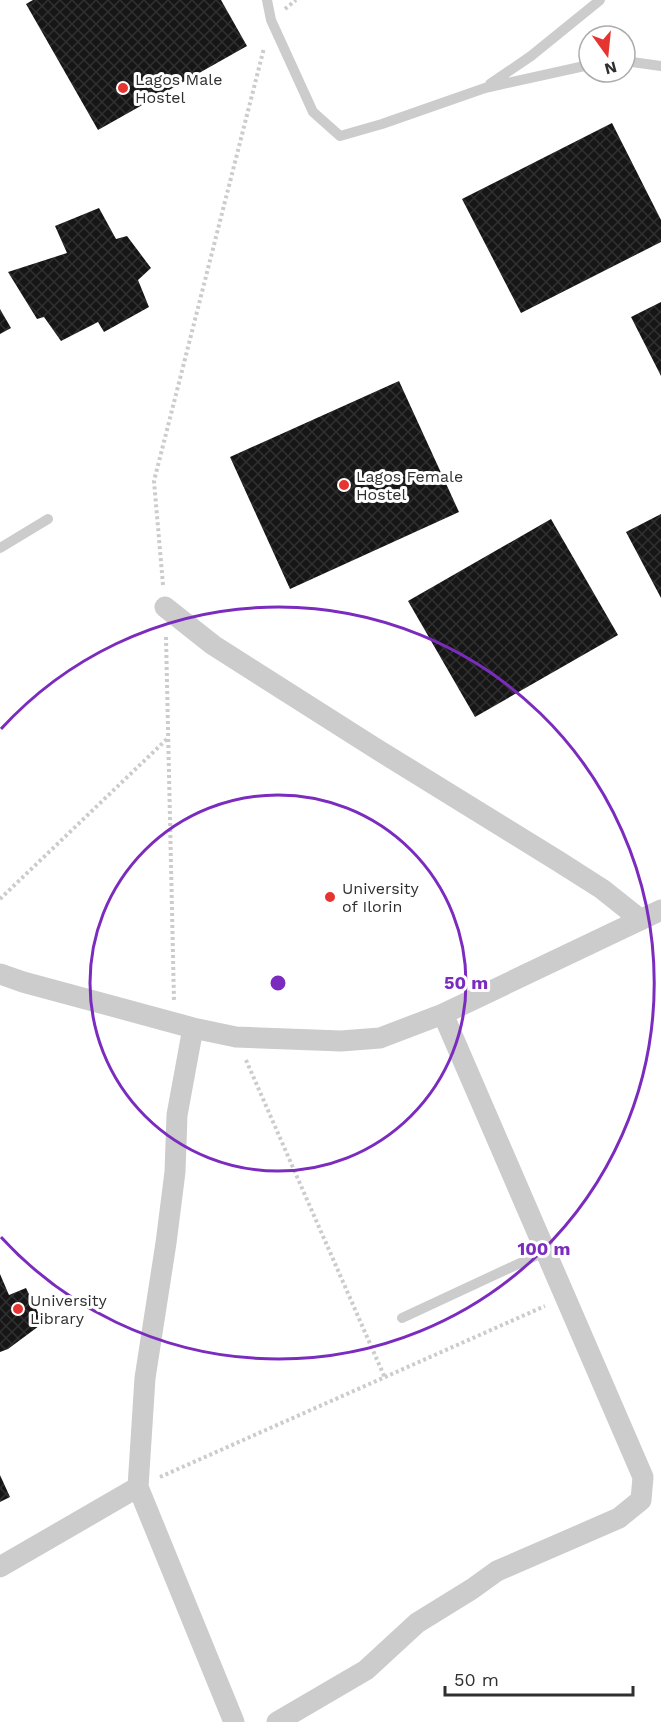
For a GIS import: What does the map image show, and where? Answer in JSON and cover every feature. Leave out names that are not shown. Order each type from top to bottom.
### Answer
[{"type":"street","points":[[165,607],[213,645],[558,861],[602,890],[641,920]]},
{"type":"street","points":[[0,974],[184,1026],[236,1037],[330,1041],[380,1038],[443,1014],[661,910]]},
{"type":"street","points":[[277,1722],[366,1670],[417,1623],[497,1571],[619,1518],[641,1500],[644,1477],[443,1014]]},
{"type":"street","points":[[184,1026],[175,1172],[145,1378],[138,1487],[234,1722]]},
{"type":"street","points":[[0,1567],[138,1487]]},
{"type":"lane","points":[[267,0],[271,20],[313,112],[340,136],[382,124],[485,88],[577,68]]},
{"type":"lane","points":[[485,88],[531,56],[600,0]]},
{"type":"lane","points":[[637,63],[661,66]]},
{"type":"lane","points":[[0,548],[48,519]]},
{"type":"lane","points":[[402,1318],[546,1251]]},
{"type":"path","points":[[184,1026],[168,737],[165,607],[154,481],[271,20],[296,0]]},
{"type":"path","points":[[0,899],[168,737]]},
{"type":"path","points":[[236,1037],[385,1378]]},
{"type":"path","points":[[138,1487],[565,1297]]},
{"type":"building","name":"Lagos Male Hostel","points":[[33,0],[221,0],[247,46],[98,130],[26,4]]},
{"type":"building","points":[[612,123],[661,220],[661,242],[521,313],[462,199]]},
{"type":"building","points":[[99,208],[116,239],[127,236],[151,268],[138,280],[149,307],[104,332],[98,322],[61,341],[44,317],[37,319],[8,272],[67,253],[55,226]]},
{"type":"building","points":[[661,302],[661,376],[631,317]]},
{"type":"building","points":[[0,309],[11,328],[0,334]]},
{"type":"building","name":"Lagos Female Hostel","points":[[399,381],[459,512],[290,589],[230,457]]},
{"type":"building","points":[[661,514],[661,598],[626,532]]},
{"type":"building","points":[[551,519],[618,635],[475,717],[408,601]]},
{"type":"building","name":"University Library","points":[[0,1274],[9,1295],[26,1288],[43,1323],[8,1349],[0,1352]]},
{"type":"building","points":[[0,1475],[10,1497],[0,1502]]},
{"type":"place","name":"Lagos Male Hostel","points":[[123,88]]},
{"type":"place","name":"Lagos Female Hostel","points":[[344,485]]},
{"type":"place","name":"University of Ilorin","points":[[330,897]]},
{"type":"place","name":"University Library","points":[[18,1309]]}]
